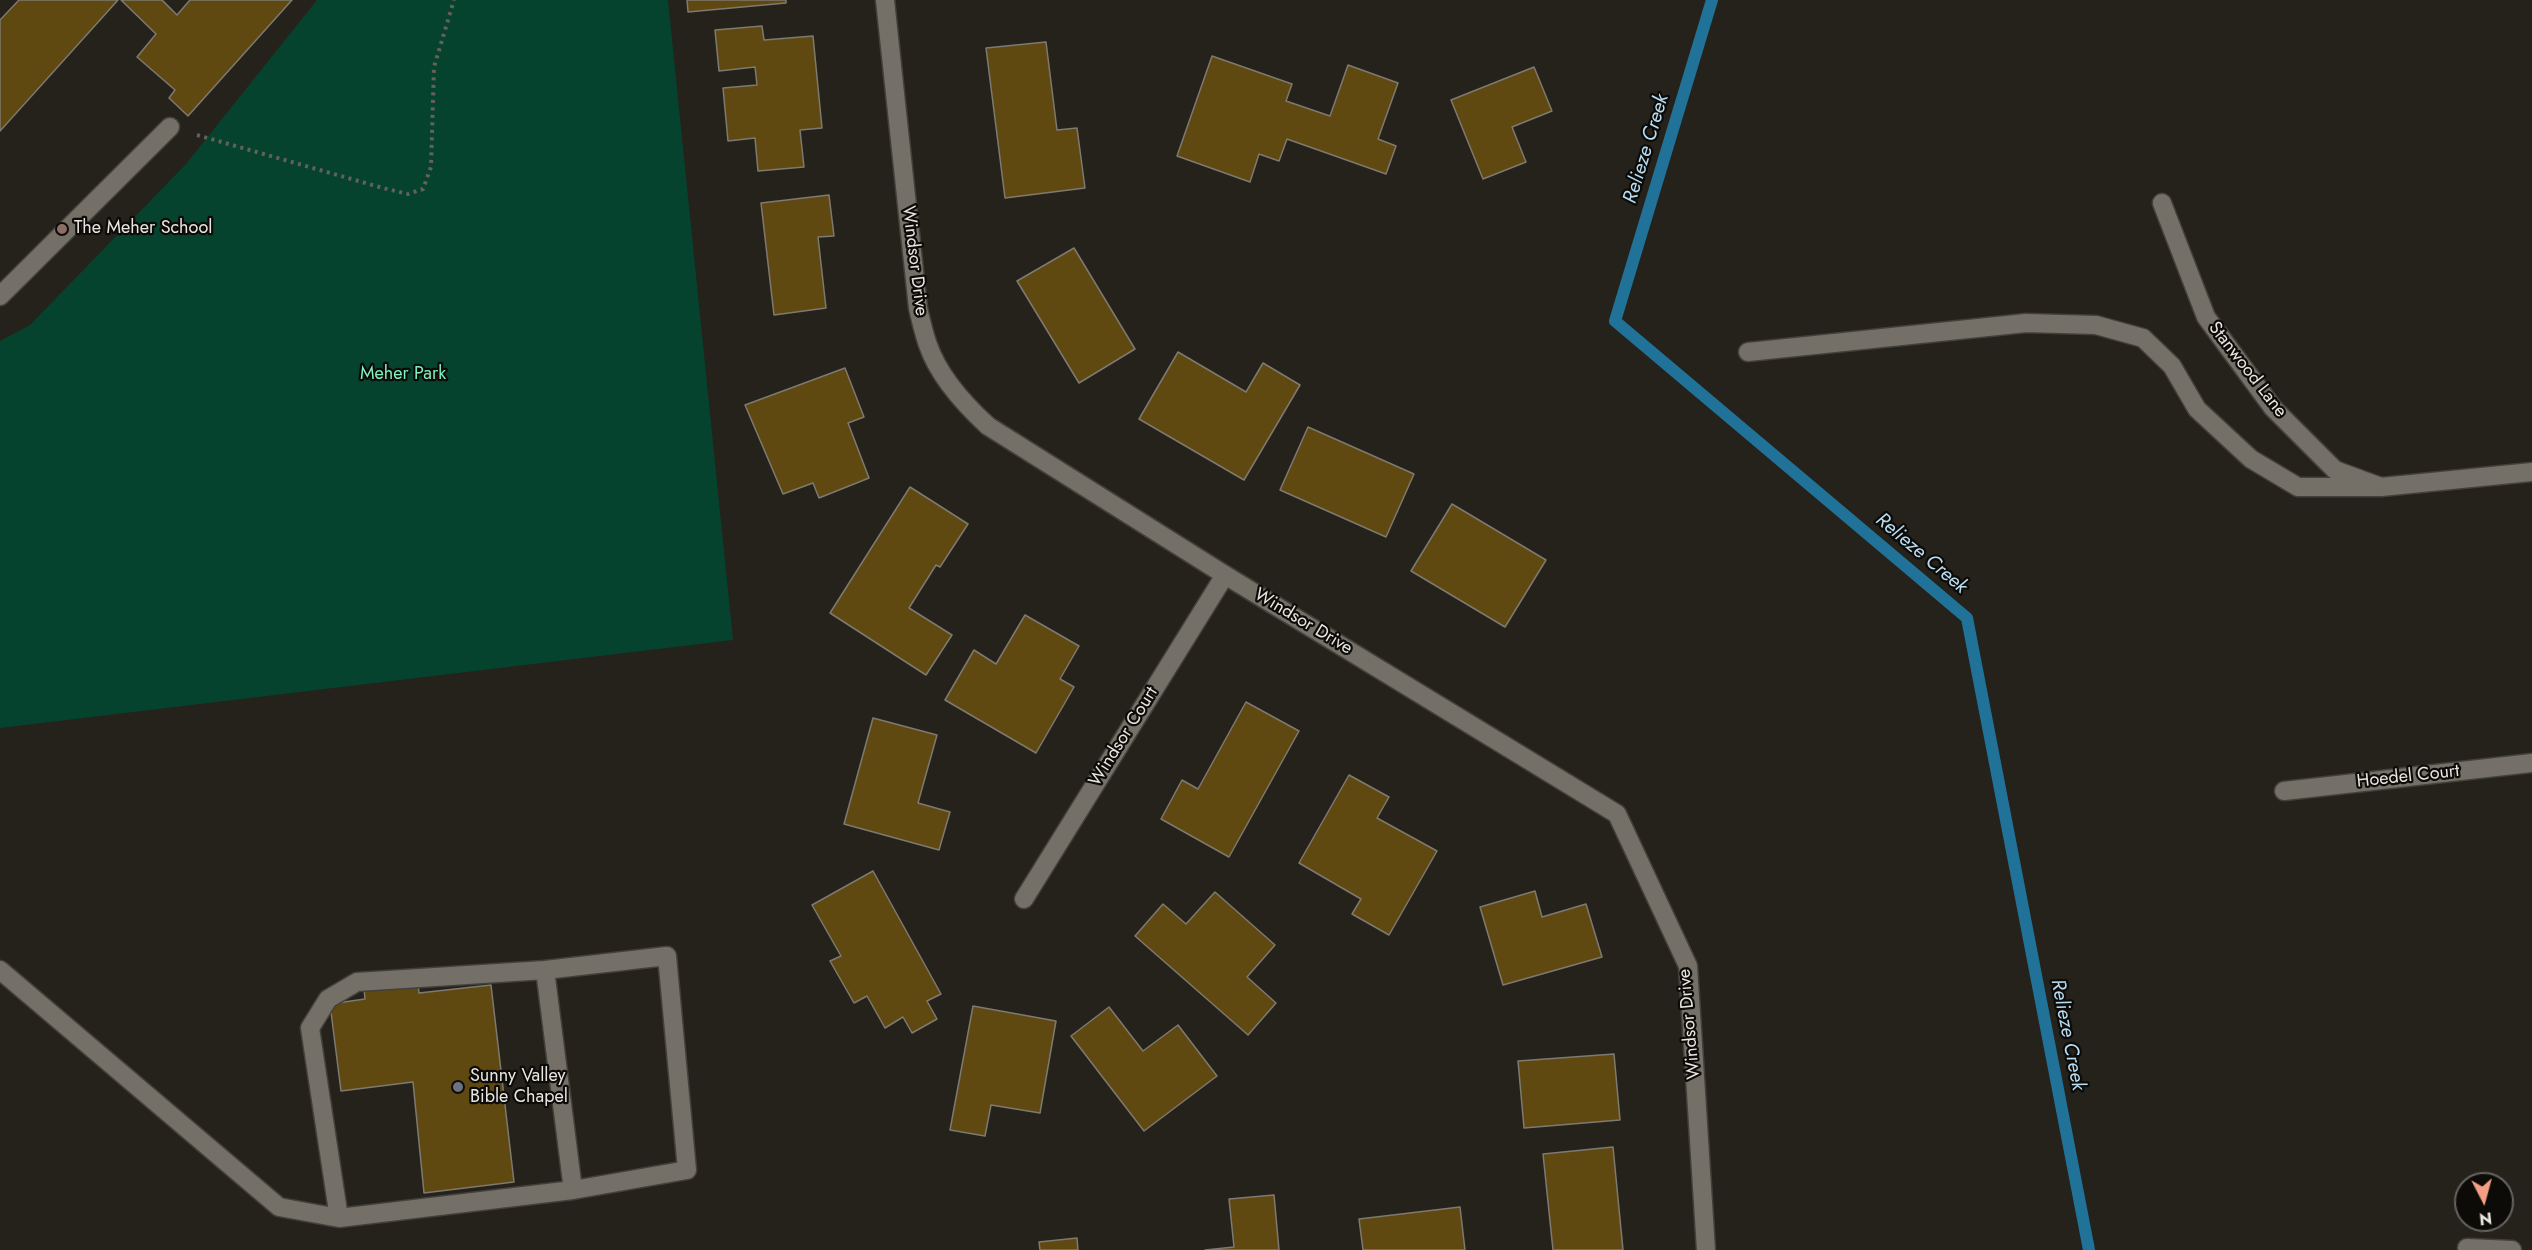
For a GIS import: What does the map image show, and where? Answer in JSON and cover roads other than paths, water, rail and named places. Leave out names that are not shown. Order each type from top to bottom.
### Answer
[{"type":"street","name":"Windsor Drive","points":[[885,0],[918,308],[928,347],[967,407],[988,426],[1225,575],[1617,814],[1688,966],[1706,1250]]},
{"type":"street","points":[[0,296],[170,127]]},
{"type":"street","name":"Stanwood Lane","points":[[2162,203],[2206,317],[2273,408],[2335,470],[2381,487],[2532,472]]},
{"type":"street","points":[[1748,352],[2026,323],[2096,325],[2143,338],[2172,366],[2198,409],[2205,416],[2251,459],[2298,487],[2381,487]]},
{"type":"street","name":"Windsor Court","points":[[1024,899],[1225,575]]},
{"type":"street","name":"Hoedel Court","points":[[2284,791],[2532,763]]},
{"type":"street","points":[[0,970],[279,1207],[339,1218],[573,1190],[687,1170],[667,956],[545,970],[357,982],[328,999],[310,1028],[339,1218]]},
{"type":"street","points":[[545,970],[573,1190]]},
{"type":"street","points":[[2467,1248],[2512,1250]]},
{"type":"waterway","name":"Relieze Creek","points":[[1712,0],[1615,321],[1967,618],[2089,1250]]},
{"type":"place","name":"The Meher School","points":[[62,229]]},
{"type":"place","name":"Sunny Valley Bible Chapel","points":[[458,1087]]},
{"type":"park label","name":"Meher Park","points":[[403,375]]}]
